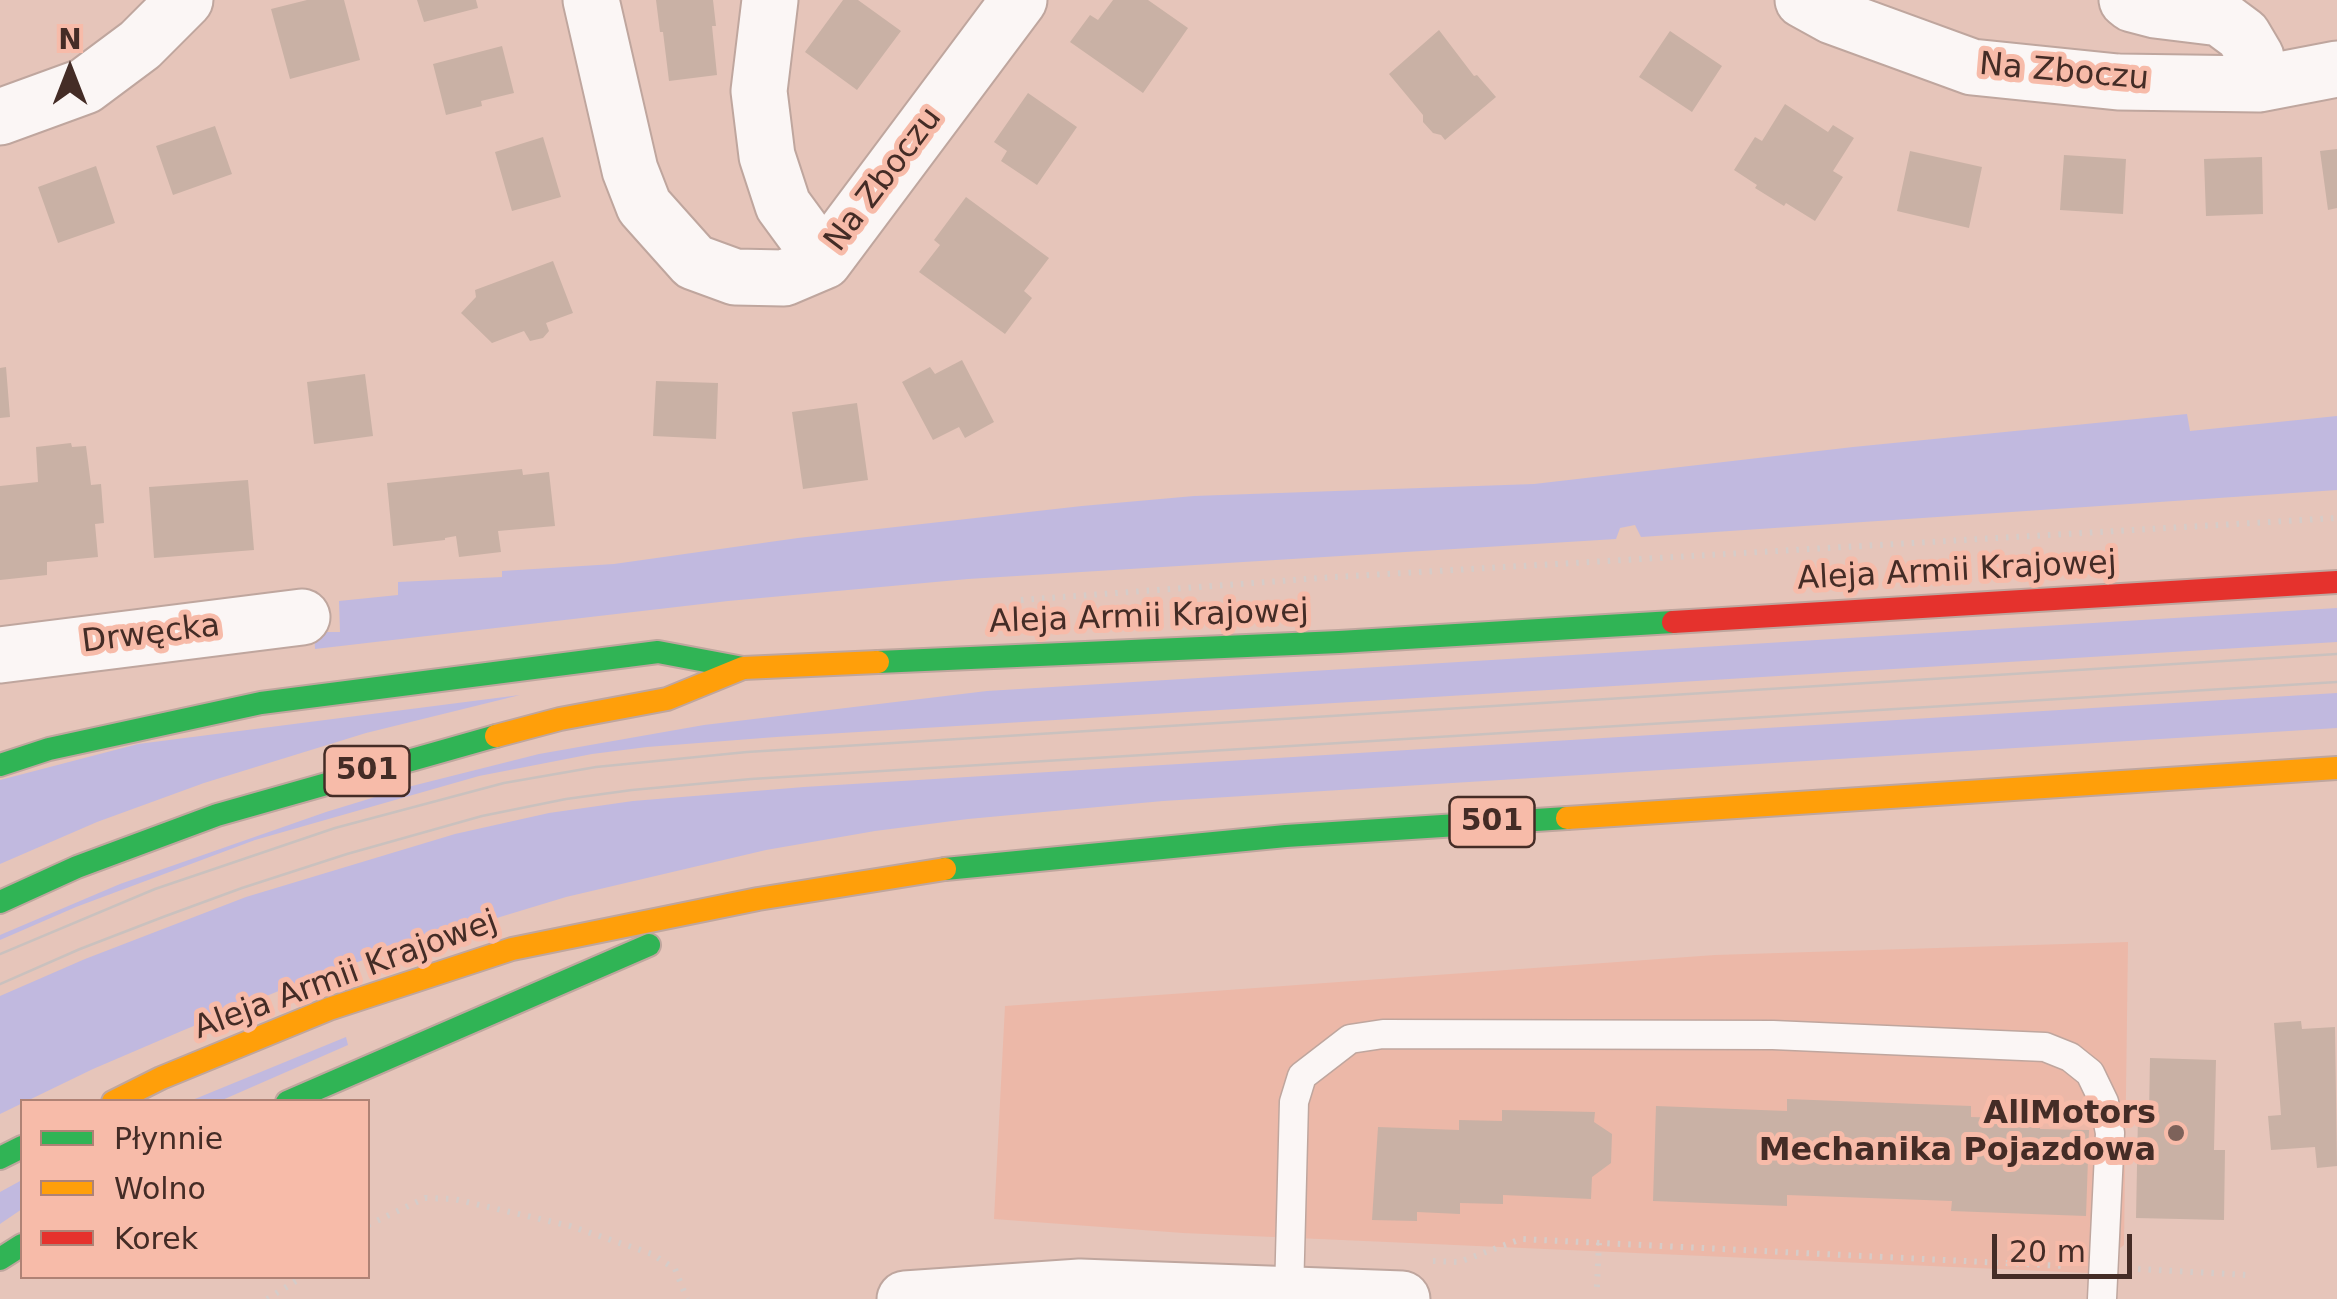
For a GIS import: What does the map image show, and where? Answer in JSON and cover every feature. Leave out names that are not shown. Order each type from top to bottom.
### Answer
[{"type":"main road","name":"Aleja Armii Krajowej","points":[[0,902],[217,815],[560,719],[667,700],[743,668],[1358,641],[2337,582]]},
{"type":"main road","points":[[0,764],[48,749],[261,703],[658,652],[743,668]]},
{"type":"main road","name":"Aleja Armii Krajowej","points":[[120,1099],[161,1078],[329,1009],[512,949],[758,899],[940,869],[1286,836],[2337,768]]},
{"type":"main road","points":[[293,1099],[758,899]]},
{"type":"street","points":[[0,117],[85,86],[140,45],[185,0]]},
{"type":"street","name":"Na Zboczu","points":[[591,0],[630,170],[644,206],[694,262],[736,277],[784,278],[824,262],[1019,0]]},
{"type":"street","points":[[770,0],[759,91],[767,156],[783,205],[824,262]]},
{"type":"street","name":"Na Zboczu","points":[[1803,0],[1832,16],[1972,67],[2118,82],[2259,84],[2337,69]]},
{"type":"street","points":[[2127,0],[2155,10],[2220,18],[2243,35],[2256,57],[2259,84]]},
{"type":"street","name":"Drwęcka","points":[[0,655],[302,617]]},
{"type":"street","points":[[921,1298],[1080,1287],[1290,1294],[1392,1289]]},
{"type":"lane","points":[[2230,774],[2337,788]]},
{"type":"lane","points":[[1290,1294],[1294,1102],[1302,1076],[1350,1039],[1382,1034],[1773,1035],[2045,1047],[2070,1056],[2090,1073],[2104,1102],[2110,1133],[2102,1299]]},
{"type":"path","points":[[1004,602],[1355,576],[2337,518]]},
{"type":"path","points":[[370,1224],[426,1198],[454,1200],[570,1226],[652,1254],[676,1269],[687,1299]]},
{"type":"path","points":[[1392,1289],[1521,1239],[2248,1275]]},
{"type":"path","points":[[1597,1287],[1598,1242]]},
{"type":"path","points":[[268,1299],[299,1279]]},
{"type":"shaded area","points":[[2187,414],[2190,431],[2337,416],[2337,490],[1641,537],[1635,525],[1620,528],[1616,539],[968,579],[728,601],[315,649],[314,632],[340,632],[339,601],[398,595],[398,582],[502,577],[502,571],[614,564],[798,538],[1082,506],[1194,496],[1534,484]]},
{"type":"shaded area","points":[[2337,608],[2337,642],[776,737],[592,754],[479,776],[255,840],[0,940],[0,935],[120,884],[326,812],[539,754],[704,725],[987,691]]},
{"type":"shaded area","points":[[2337,693],[2337,728],[1163,801],[968,819],[766,850],[566,897],[388,951],[184,1030],[31,1099],[20,1099],[20,1104],[0,1114],[0,996],[85,959],[246,897],[455,834],[549,813],[633,801],[804,787]]},
{"type":"shaded area","points":[[520,695],[366,733],[204,783],[97,822],[0,864],[0,780],[138,744]]},
{"type":"shaded area","points":[[2128,942],[2124,1245],[2089,1273],[1183,1233],[994,1219],[1005,1006],[1715,955]]},
{"type":"shaded area","points":[[346,1037],[348,1045],[225,1099],[195,1099]]},
{"type":"shaded area","points":[[20,1181],[20,1210],[0,1224],[0,1192]]},
{"type":"building","points":[[307,0],[344,0],[360,60],[290,79],[271,9]]},
{"type":"building","points":[[417,0],[476,0],[478,8],[424,22]]},
{"type":"building","points":[[656,0],[713,0],[717,75],[669,81]]},
{"type":"building","points":[[843,0],[858,0],[901,31],[857,90],[805,52]]},
{"type":"building","points":[[1113,0],[1148,0],[1188,28],[1143,93],[1070,42],[1090,15],[1098,20]]},
{"type":"building","points":[[1439,30],[1474,76],[1496,97],[1445,140],[1423,122],[1423,115],[1389,74]]},
{"type":"building","points":[[1670,31],[1722,66],[1692,112],[1639,77]]},
{"type":"building","points":[[502,46],[514,93],[446,115],[433,64]]},
{"type":"building","points":[[1028,93],[1077,127],[1037,185],[1001,161],[1007,151],[994,142]]},
{"type":"building","points":[[1785,104],[1828,132],[1833,125],[1854,138],[1833,171],[1843,177],[1815,221],[1755,188],[1757,185],[1734,170],[1755,137],[1762,141]]},
{"type":"building","points":[[215,126],[232,174],[173,195],[156,146]]},
{"type":"building","points":[[543,137],[561,197],[512,211],[495,152]]},
{"type":"building","points":[[2337,149],[2337,208],[2328,210],[2320,151]]},
{"type":"building","points":[[1910,151],[1982,167],[1969,228],[1897,211]]},
{"type":"building","points":[[2064,155],[2126,159],[2123,214],[2060,210]]},
{"type":"building","points":[[2262,157],[2263,214],[2206,216],[2204,159]]},
{"type":"building","points":[[96,166],[115,223],[58,243],[38,187]]},
{"type":"building","points":[[966,197],[1049,258],[1024,291],[1032,298],[1005,334],[919,272],[940,245],[934,240]]},
{"type":"building","points":[[553,261],[573,313],[546,323],[549,331],[543,338],[530,341],[524,331],[492,343],[461,313],[476,297],[475,290]]},
{"type":"building","points":[[962,360],[994,422],[965,438],[959,427],[933,440],[902,382],[930,367],[935,374]]},
{"type":"building","points":[[6,367],[10,417],[0,418],[0,368]]},
{"type":"building","points":[[365,374],[373,436],[314,444],[307,382]]},
{"type":"building","points":[[656,381],[718,383],[716,439],[653,436]]},
{"type":"building","points":[[857,403],[868,480],[803,489],[792,412]]},
{"type":"building","points":[[71,443],[72,447],[86,446],[91,485],[101,484],[104,523],[95,524],[98,557],[47,562],[47,575],[0,580],[0,486],[38,482],[36,447]]},
{"type":"building","points":[[522,469],[523,475],[549,472],[555,526],[498,531],[501,552],[459,557],[456,536],[393,546],[387,483]]},
{"type":"building","points":[[248,480],[254,550],[154,558],[149,487]]},
{"type":"building","points":[[2301,1021],[2302,1029],[2335,1027],[2337,1166],[2317,1168],[2315,1147],[2271,1150],[2268,1116],[2281,1115],[2274,1023]]},
{"type":"building","name":"AllMotors Mechanika Pojazdowa","points":[[2150,1058],[2216,1060],[2214,1150],[2225,1150],[2224,1220],[2136,1218],[2138,1115],[2149,1115]]},
{"type":"building","points":[[1787,1099],[1971,1106],[1971,1117],[2041,1119],[2040,1129],[2089,1130],[2086,1216],[1951,1211],[1952,1201],[1787,1195],[1787,1206],[1653,1201],[1656,1106],[1787,1111]]},
{"type":"building","points":[[1502,1110],[1595,1112],[1594,1122],[1612,1134],[1611,1163],[1592,1177],[1591,1199],[1503,1195],[1503,1204],[1460,1203],[1460,1214],[1417,1212],[1417,1221],[1372,1220],[1378,1127],[1459,1130],[1459,1120],[1502,1121]]},
{"type":"tram line","points":[[0,954],[155,889],[335,828],[504,783],[596,767],[747,752],[2337,654]]},
{"type":"tram line","points":[[0,984],[163,917],[347,854],[482,816],[632,790],[751,779],[2337,682]]},
{"type":"traffic: fast","points":[[878,662],[1339,642],[1673,622]]},
{"type":"traffic: fast","points":[[0,765],[49,749],[261,703],[658,652],[743,668]]},
{"type":"traffic: fast","points":[[0,902],[77,867],[217,815],[496,736]]},
{"type":"traffic: fast","points":[[945,869],[1286,836],[1567,818]]},
{"type":"traffic: fast","points":[[294,1099],[649,945]]},
{"type":"traffic: fast","points":[[0,1158],[20,1148]]},
{"type":"traffic: fast","points":[[0,1259],[20,1246]]},
{"type":"traffic: slow","points":[[496,736],[560,719],[667,699],[743,668],[878,662]]},
{"type":"traffic: slow","points":[[1567,818],[2337,768]]},
{"type":"traffic: slow","points":[[119,1099],[329,1009],[512,949],[758,899],[945,869]]},
{"type":"traffic: jam","points":[[1673,622],[2337,582]]},
{"type":"place","name":"AllMotors Mechanika Pojazdowa","points":[[2176,1133]]}]
